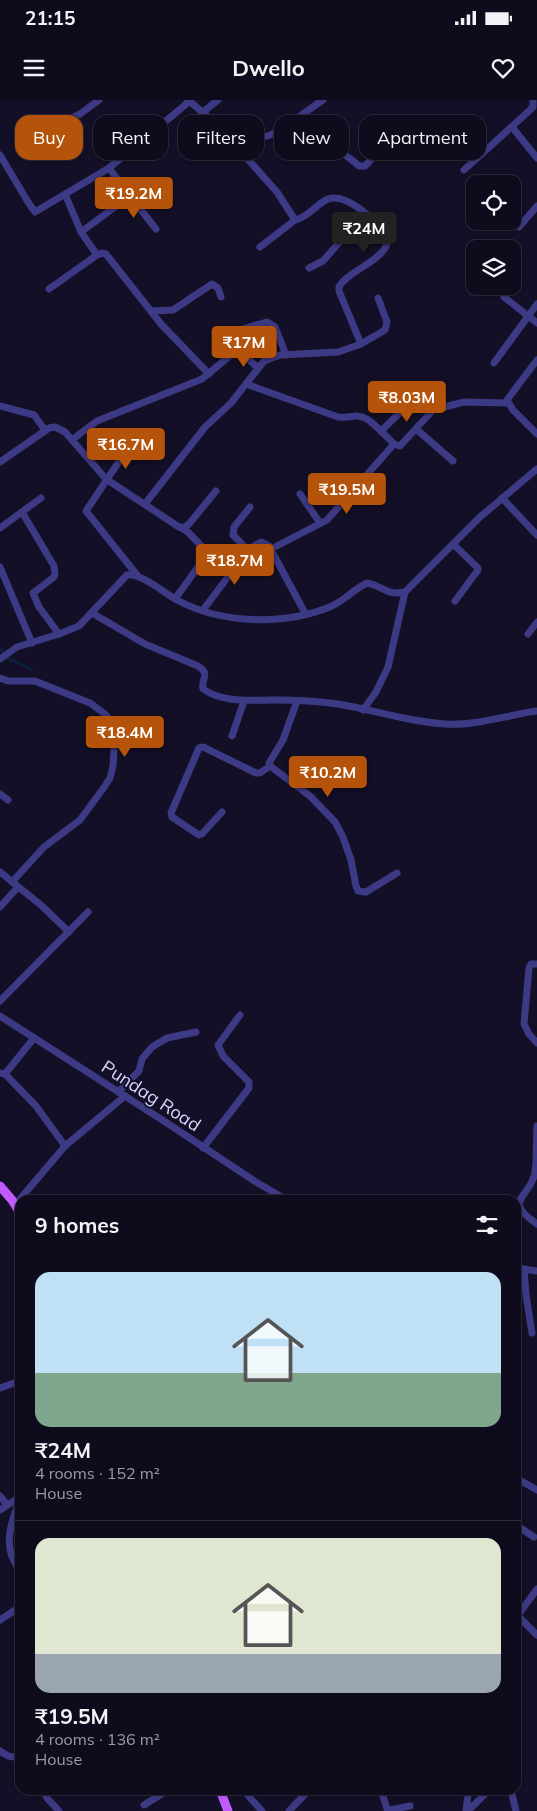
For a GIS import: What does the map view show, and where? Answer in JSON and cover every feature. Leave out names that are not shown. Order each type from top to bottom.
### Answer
[{"type":"main road","points":[[0,1186],[15,1205]]},
{"type":"main road","points":[[222,1795],[228,1811]]},
{"type":"street","points":[[78,115],[99,100]]},
{"type":"street","points":[[203,112],[218,100]]},
{"type":"street","points":[[302,115],[324,100]]},
{"type":"street","points":[[464,170],[533,107],[533,100]]},
{"type":"street","points":[[0,155],[34,211],[109,168],[189,101],[207,115]]},
{"type":"street","points":[[512,127],[537,158]]},
{"type":"street","points":[[349,158],[360,166],[365,166],[371,160]]},
{"type":"street","points":[[249,160],[277,192],[295,220]]},
{"type":"street","points":[[109,168],[156,229]]},
{"type":"street","points":[[65,194],[81,232],[97,255]]},
{"type":"street","points":[[81,232],[130,196]]},
{"type":"street","points":[[260,246],[295,220],[306,217],[322,203],[334,198],[353,204],[388,236],[389,241],[372,262],[345,280],[339,287],[361,344]]},
{"type":"street","points":[[521,226],[537,206]]},
{"type":"street","points":[[309,268],[323,261],[345,236],[367,216]]},
{"type":"street","points":[[49,289],[97,255],[102,253],[110,257],[150,311],[209,374]]},
{"type":"street","points":[[150,311],[174,310],[212,284],[216,285],[221,297]]},
{"type":"street","points":[[504,297],[537,323]]},
{"type":"street","points":[[145,504],[205,427],[231,403],[258,368],[269,358],[286,355],[338,352],[379,335],[387,326],[387,322],[378,298]]},
{"type":"street","points":[[494,363],[537,304]]},
{"type":"street","points":[[235,332],[268,322],[274,327],[286,355]]},
{"type":"street","points":[[73,439],[97,421],[202,379],[232,354],[237,353],[258,368]]},
{"type":"street","points":[[537,360],[507,400],[512,410],[537,434]]},
{"type":"street","points":[[246,384],[338,417],[358,416],[364,418],[381,430],[394,444],[400,446],[433,410],[464,402],[508,403]]},
{"type":"street","points":[[381,430],[412,400],[419,399],[433,410]]},
{"type":"street","points":[[0,406],[34,415],[46,430]]},
{"type":"street","points":[[0,462],[51,427],[60,428],[73,439],[106,479],[188,532],[208,553],[175,599]]},
{"type":"street","points":[[416,429],[453,461]]},
{"type":"street","points":[[271,549],[320,523],[335,512],[394,444]]},
{"type":"street","points":[[128,448],[86,511],[137,575],[175,599],[203,610],[251,620],[278,619],[334,605],[367,583],[389,593],[405,592],[502,498],[537,469]]},
{"type":"street","points":[[179,527],[183,528],[189,524],[216,491]]},
{"type":"street","points":[[300,494],[320,523]]},
{"type":"street","points":[[0,528],[41,498]]},
{"type":"street","points":[[502,498],[537,535]]},
{"type":"street","points":[[249,549],[237,539],[233,531],[250,507]]},
{"type":"street","points":[[22,512],[54,566],[54,577],[33,594],[39,607],[59,634]]},
{"type":"street","points":[[203,610],[249,549],[262,542],[271,549],[305,613]]},
{"type":"street","points":[[453,544],[478,568],[455,601]]},
{"type":"street","points":[[0,567],[32,643]]},
{"type":"street","points":[[0,659],[17,647],[79,626],[122,578],[127,574],[137,575]]},
{"type":"street","points":[[363,710],[376,692],[388,667],[405,592]]},
{"type":"street","points":[[92,613],[145,644],[198,666],[206,675],[202,686],[206,692],[215,696],[244,700],[336,704],[410,721],[446,724],[464,724],[537,711]]},
{"type":"street","points":[[528,634],[537,622]]},
{"type":"street","points":[[0,678],[8,682],[35,681],[90,703],[100,708],[108,717],[112,722],[114,733],[113,766],[110,778],[105,786],[76,824],[44,847],[0,906]]},
{"type":"street","points":[[232,736],[244,700]]},
{"type":"street","points":[[222,812],[202,834],[198,835],[172,817],[171,813],[199,748],[203,746],[256,773],[260,773],[270,766],[269,763],[283,740],[297,701]]},
{"type":"street","points":[[270,766],[310,796],[335,822],[343,837],[351,860],[358,891],[366,892],[397,873]]},
{"type":"street","points":[[0,794],[8,800]]},
{"type":"street","points":[[0,872],[42,906],[68,932]]},
{"type":"street","points":[[0,1001],[88,912]]},
{"type":"street","points":[[537,964],[531,964],[529,968],[524,1017],[527,1031],[537,1043]]},
{"type":"street","points":[[203,1148],[249,1088],[249,1082],[218,1048],[220,1041],[240,1015]]},
{"type":"street","name":"Pundag Road","points":[[0,1016],[276,1195]]},
{"type":"street","points":[[28,1195],[65,1146],[122,1094],[139,1071],[142,1059],[152,1047],[167,1038],[196,1032]]},
{"type":"street","points":[[34,1038],[3,1073],[21,1088],[65,1146]]},
{"type":"street","points":[[521,1201],[535,1175],[537,1126]]},
{"type":"street","points":[[521,1208],[523,1214],[537,1224]]},
{"type":"street","points":[[521,1268],[537,1271]]},
{"type":"street","points":[[521,1273],[532,1333]]},
{"type":"street","points":[[0,1388],[15,1384]]},
{"type":"street","points":[[521,1481],[537,1490]]},
{"type":"street","points":[[0,1496],[7,1505]]},
{"type":"street","points":[[0,1510],[15,1501]]},
{"type":"street","points":[[15,1514],[8,1537],[9,1547],[15,1563]]},
{"type":"street","points":[[521,1528],[534,1537]]},
{"type":"street","points":[[521,1611],[537,1588]]},
{"type":"street","points":[[0,1620],[15,1610]]},
{"type":"street","points":[[521,1620],[536,1632]]},
{"type":"street","points":[[0,1751],[8,1756],[15,1757]]},
{"type":"street","points":[[46,1795],[59,1811]]},
{"type":"street","points":[[144,1805],[160,1795]]},
{"type":"street","points":[[247,1795],[262,1811]]},
{"type":"street","points":[[289,1811],[303,1795]]},
{"type":"street","points":[[383,1795],[387,1808],[390,1810],[410,1806]]},
{"type":"street","points":[[467,1811],[468,1795]]},
{"type":"street","points":[[467,1811],[485,1795]]},
{"type":"street","points":[[511,1795],[516,1811]]},
{"type":"waterway","points":[[0,649],[5,654]]},
{"type":"waterway","points":[[8,658],[32,670]]}]
